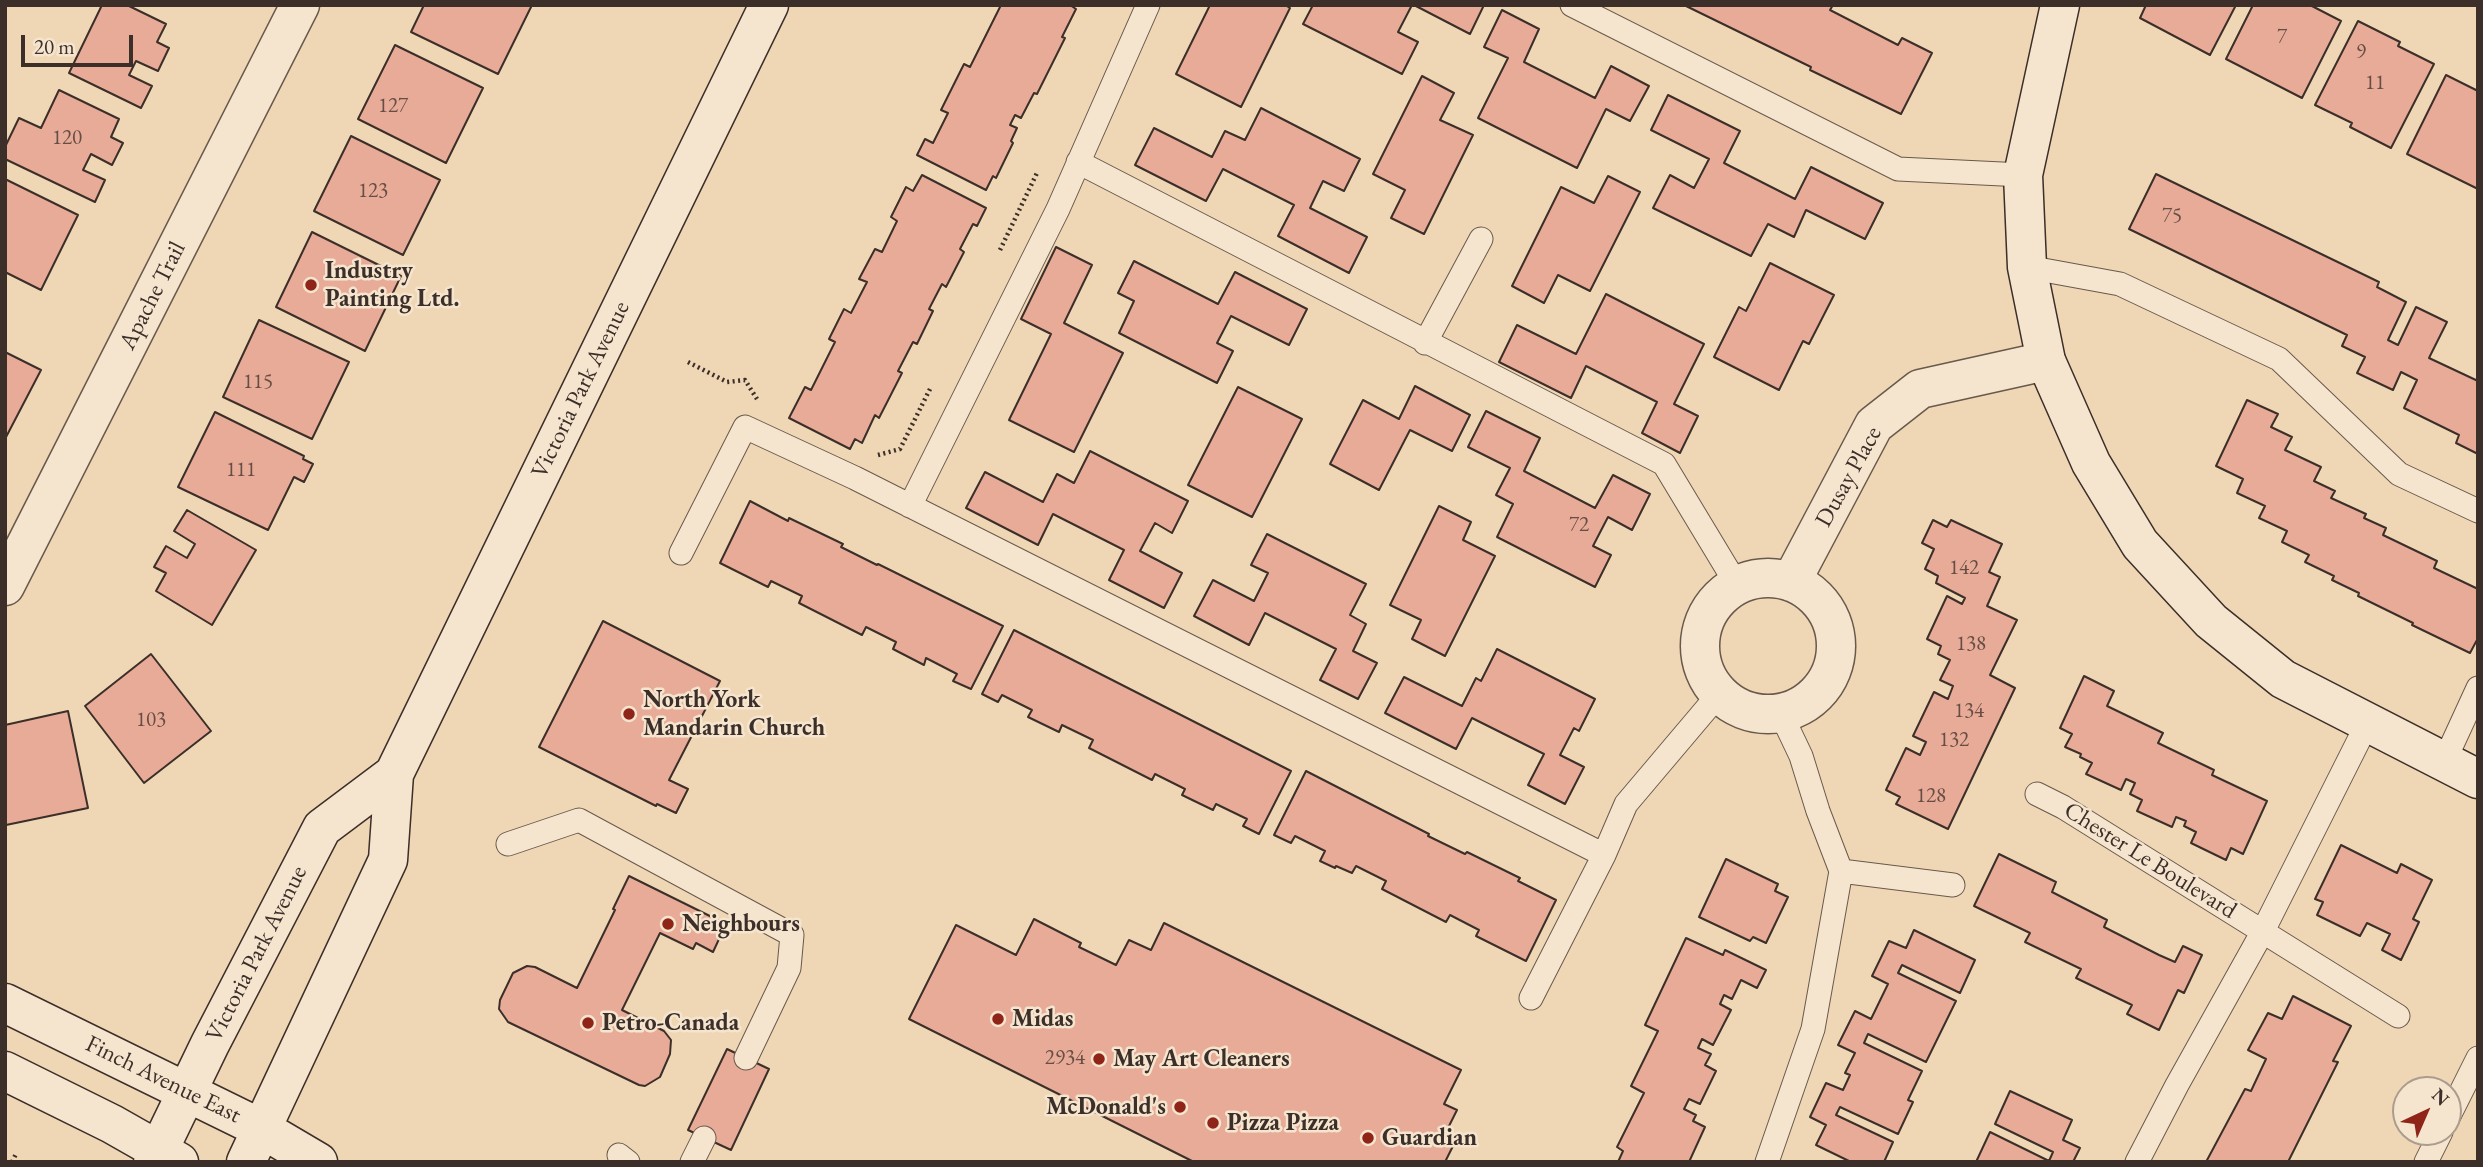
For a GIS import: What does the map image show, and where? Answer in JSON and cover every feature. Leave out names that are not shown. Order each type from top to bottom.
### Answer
[{"type":"street","name":"Apache Trail","points":[[5,586],[300,5]]},
{"type":"street","name":"Victoria Park Avenue","points":[[254,1145],[388,860],[394,774],[769,5]]},
{"type":"street","points":[[2060,5],[2024,175],[2026,267],[2046,361],[2091,463],[2140,544],[2211,621],[2283,679],[2478,779]]},
{"type":"street","name":"Dusay Place","points":[[1791,582],[1874,425],[1920,389],[2046,361]]},
{"type":"street","points":[[1773,578],[1791,582],[1811,593],[1826,609],[1835,630],[1837,652],[1831,674],[1819,692],[1802,706],[1782,714],[1759,714],[1737,707],[1719,694],[1707,676],[1700,656],[1701,635],[1707,614],[1720,598],[1737,585],[1755,579],[1773,578]]},
{"type":"street","name":"Victoria Park Avenue","points":[[164,1158],[187,1092],[322,828],[394,774]]},
{"type":"street","name":"Finch Avenue East","points":[[5,1003],[187,1092],[254,1145],[318,1162]]},
{"type":"street","points":[[5,1071],[112,1124],[164,1158]]},
{"type":"lane","points":[[910,506],[1058,209],[1148,5]]},
{"type":"lane","points":[[1572,5],[1898,169],[2024,175]]},
{"type":"lane","points":[[1078,162],[1664,464],[1737,585]]},
{"type":"lane","points":[[1425,343],[1481,239]]},
{"type":"lane","points":[[2026,267],[2120,284],[2279,359],[2399,474],[2478,511]]},
{"type":"lane","points":[[681,553],[745,427],[856,478],[1604,855]]},
{"type":"lane","points":[[2444,762],[2478,688]]},
{"type":"lane","points":[[1531,998],[1604,855],[1626,804],[1719,694]]},
{"type":"lane","points":[[1767,1162],[1813,1029],[1841,871],[1801,756],[1782,714]]},
{"type":"lane","name":"Chester Le Boulevard","points":[[2137,1162],[2263,931],[2367,724]]},
{"type":"lane","name":"Chester Le Boulevard","points":[[2036,794],[2063,807],[2263,931]]},
{"type":"lane","points":[[508,844],[579,820],[792,935],[789,968],[746,1058]]},
{"type":"lane","points":[[1841,871],[1953,885]]},
{"type":"lane","points":[[2263,931],[2398,1016]]},
{"type":"lane","points":[[2462,1090],[2478,1058]]},
{"type":"lane","points":[[692,1162],[704,1138]]},
{"type":"lane","points":[[2426,1162],[2434,1146]]},
{"type":"path","points":[[996,257],[1042,163]]},
{"type":"path","points":[[688,362],[727,382],[746,380],[760,404]]},
{"type":"path","points":[[877,456],[900,449],[936,378]]},
{"type":"path","points":[[12,1162],[16,1154]]},
{"type":"building","points":[[102,5],[127,5],[166,24],[157,42],[169,48],[158,71],[136,61],[129,75],[152,86],[141,108],[69,73]]},
{"type":"building","points":[[424,5],[532,5],[498,74],[411,32]]},
{"type":"building","points":[[1001,5],[1070,5],[1076,9],[1037,94],[1034,93],[1021,118],[1015,115],[1010,125],[1017,128],[1011,141],[1013,143],[996,178],[993,176],[986,190],[917,155],[925,139],[933,143],[948,113],[941,110],[964,64],[970,67]]},
{"type":"building","points":[[1210,5],[1285,5],[1290,8],[1241,107],[1176,74]]},
{"type":"building","points":[[1313,5],[1412,5],[1398,32],[1418,42],[1402,74],[1303,24]]},
{"type":"building","points":[[1414,5],[1484,5],[1470,34]]},
{"type":"building","points":[[1684,5],[1833,5],[1830,10],[1898,45],[1902,38],[1932,53],[1901,114]]},
{"type":"building","points":[[2146,5],[2236,5],[2210,55],[2140,18]]},
{"type":"building","points":[[2253,5],[2310,5],[2341,21],[2302,98],[2226,59]]},
{"type":"building","points":[[1502,10],[1539,29],[1524,62],[1595,98],[1611,66],[1649,86],[1630,121],[1606,109],[1577,168],[1478,118],[1508,58],[1484,47]]},
{"type":"building","points":[[2358,21],[2400,42],[2398,46],[2434,64],[2391,148],[2350,127],[2352,123],[2315,105]]},
{"type":"building","points":[[395,45],[483,88],[446,163],[358,119]]},
{"type":"building","points":[[2446,75],[2478,91],[2478,189],[2407,154]]},
{"type":"building","points":[[1422,76],[1454,93],[1440,120],[1473,135],[1424,234],[1391,218],[1405,190],[1373,174]]},
{"type":"building","points":[[59,90],[119,119],[111,137],[123,143],[112,165],[91,154],[83,170],[105,180],[95,202],[5,159],[5,147],[19,118],[41,128]]},
{"type":"building","points":[[1668,95],[1740,131],[1724,163],[1795,199],[1811,167],[1883,203],[1865,239],[1806,210],[1794,237],[1768,224],[1751,256],[1653,208],[1670,175],[1694,188],[1709,159],[1651,130]]},
{"type":"building","points":[[1261,108],[1360,159],[1344,191],[1323,181],[1310,208],[1367,237],[1349,273],[1278,236],[1294,205],[1223,169],[1206,201],[1135,165],[1154,128],[1212,157],[1225,131],[1245,140]]},
{"type":"building","points":[[351,136],[440,180],[403,255],[314,211]]},
{"type":"building","points":[[2156,174],[2379,282],[2377,287],[2406,302],[2388,340],[2398,345],[2416,307],[2447,322],[2429,358],[2478,381],[2478,454],[2456,443],[2459,435],[2404,408],[2417,380],[2401,372],[2393,390],[2357,373],[2365,357],[2342,346],[2347,335],[2129,229]]},
{"type":"building","points":[[922,175],[986,208],[977,226],[973,224],[960,249],[964,252],[946,287],[942,284],[929,309],[933,311],[917,344],[913,342],[898,371],[902,373],[879,418],[875,415],[862,443],[855,439],[850,449],[789,418],[805,387],[811,390],[835,342],[829,339],[844,309],[851,313],[867,282],[859,279],[875,249],[882,252],[897,221],[891,217],[906,187],[913,191]]},
{"type":"building","points":[[1608,176],[1640,192],[1590,291],[1558,275],[1544,303],[1512,286],[1561,187],[1594,203]]},
{"type":"building","points":[[5,179],[78,215],[41,290],[5,272]]},
{"type":"building","points":[[312,232],[401,276],[365,351],[276,307]]},
{"type":"building","points":[[1056,247],[1092,265],[1064,323],[1123,353],[1074,452],[1009,420],[1051,334],[1021,319]]},
{"type":"building","points":[[1134,261],[1218,304],[1235,272],[1307,309],[1289,345],[1231,316],[1217,343],[1233,351],[1217,383],[1119,333],[1134,301],[1118,293]]},
{"type":"building","points":[[1770,263],[1834,295],[1809,344],[1803,341],[1779,390],[1714,357],[1739,307],[1746,311]]},
{"type":"building","points":[[1606,294],[1704,344],[1674,404],[1698,416],[1680,453],[1642,433],[1657,402],[1586,366],[1571,398],[1499,362],[1517,325],[1576,354]]},
{"type":"building","points":[[259,320],[349,362],[312,439],[223,397]]},
{"type":"building","points":[[5,352],[41,370],[5,439]]},
{"type":"building","points":[[1415,386],[1470,415],[1452,451],[1410,430],[1379,490],[1330,464],[1363,400],[1399,419]]},
{"type":"building","points":[[1238,387],[1302,419],[1252,517],[1188,485]]},
{"type":"building","points":[[2247,400],[2278,414],[2271,427],[2292,437],[2285,450],[2321,467],[2314,481],[2335,491],[2331,498],[2366,514],[2364,518],[2386,528],[2383,535],[2437,561],[2434,568],[2478,589],[2478,638],[2470,653],[2412,625],[2413,623],[2332,580],[2334,576],[2305,562],[2309,555],[2282,542],[2287,531],[2259,518],[2265,506],[2237,493],[2243,479],[2216,466]]},
{"type":"building","points":[[1486,411],[1540,438],[1524,471],[1595,508],[1613,475],[1650,494],[1632,530],[1608,517],[1593,546],[1611,555],[1595,587],[1497,537],[1513,504],[1496,495],[1510,468],[1468,447]]},
{"type":"building","points":[[215,412],[304,456],[303,459],[313,464],[304,482],[294,477],[268,530],[178,487]]},
{"type":"building","points":[[1090,451],[1188,501],[1172,533],[1155,523],[1140,551],[1182,573],[1164,608],[1109,580],[1124,550],[1053,514],[1038,545],[966,508],[985,472],[1043,502],[1057,474],[1074,483]]},
{"type":"building","points":[[750,501],[788,521],[789,518],[843,544],[841,547],[1003,626],[971,689],[953,681],[957,674],[926,658],[924,665],[893,649],[896,642],[866,627],[862,635],[799,603],[802,596],[771,581],[768,587],[720,563]]},
{"type":"building","points":[[1439,506],[1471,522],[1463,540],[1495,556],[1445,656],[1412,639],[1421,620],[1390,605]]},
{"type":"building","points":[[187,510],[256,550],[212,625],[156,591],[166,573],[154,567],[166,546],[187,558],[195,544],[174,531]]},
{"type":"building","points":[[1933,520],[1947,527],[1951,520],[2002,544],[1989,572],[2000,577],[1987,606],[2017,620],[1990,675],[2015,688],[1948,829],[1896,804],[1900,797],[1886,790],[1906,748],[1920,755],[1926,742],[1913,736],[1934,692],[1948,699],[1953,686],[1940,680],[1950,660],[1938,654],[1941,646],[1927,639],[1947,596],[1962,604],[1965,598],[1936,583],[1938,576],[1925,569],[1934,549],[1922,543]]},
{"type":"building","points":[[1267,534],[1366,584],[1350,615],[1366,624],[1353,651],[1377,663],[1358,699],[1320,680],[1336,649],[1265,613],[1249,645],[1194,616],[1213,580],[1254,601],[1268,573],[1251,565]]},
{"type":"building","name":"North York Mandarin Church","points":[[603,621],[720,681],[669,780],[688,789],[676,813],[657,804],[656,806],[539,747]]},
{"type":"building","points":[[1014,630],[1291,771],[1259,834],[1243,826],[1247,819],[1216,804],[1213,810],[1182,795],[1185,789],[1155,774],[1152,780],[1089,748],[1093,740],[1062,725],[1059,732],[1028,717],[1032,710],[1002,695],[998,702],[982,694]]},
{"type":"building","points":[[1497,649],[1595,699],[1579,731],[1574,728],[1560,755],[1584,767],[1565,804],[1528,785],[1544,754],[1472,718],[1456,749],[1385,713],[1404,677],[1462,706],[1476,678],[1481,681]]},
{"type":"building","points":[[151,654],[211,731],[144,783],[85,706]]},
{"type":"building","points":[[2084,676],[2114,691],[2107,706],[2163,733],[2158,743],[2214,770],[2212,775],[2267,801],[2243,854],[2231,848],[2226,860],[2191,843],[2196,832],[2184,826],[2186,821],[2176,817],[2172,827],[2137,811],[2142,800],[2130,794],[2135,783],[2126,779],[2121,790],[2086,774],[2092,763],[2080,757],[2081,754],[2065,747],[2072,734],[2060,728]]},
{"type":"building","points":[[68,711],[88,808],[6,825],[5,725]]},
{"type":"building","points":[[1306,771],[1429,834],[1428,836],[1520,878],[1518,881],[1556,900],[1526,961],[1476,936],[1479,930],[1450,915],[1446,922],[1382,889],[1386,881],[1356,866],[1352,873],[1336,866],[1335,868],[1320,861],[1325,851],[1295,836],[1291,843],[1274,835]]},
{"type":"building","points":[[2341,845],[2397,873],[2401,864],[2432,880],[2413,919],[2419,922],[2401,960],[2382,950],[2390,934],[2367,923],[2360,936],[2317,915],[2323,902],[2315,899]]},
{"type":"building","points":[[1999,854],[2056,882],[2052,892],[2107,920],[2104,927],[2159,955],[2175,962],[2183,946],[2202,955],[2184,993],[2178,990],[2159,1030],[2127,1014],[2132,1005],[2076,978],[2081,969],[2025,942],[2030,933],[1974,906]]},
{"type":"building","points":[[1726,859],[1778,884],[1775,891],[1788,897],[1766,943],[1753,937],[1750,941],[1699,917]]},
{"type":"building","points":[[629,876],[726,924],[713,952],[696,943],[693,949],[660,933],[622,1010],[664,1031],[671,1040],[670,1054],[660,1077],[645,1086],[508,1022],[499,1009],[500,1000],[513,973],[527,966],[535,967],[577,988]]},
{"type":"building","points":[[1034,919],[1081,943],[1079,947],[1116,965],[1129,940],[1151,950],[1164,923],[1461,1070],[1444,1104],[1457,1110],[1445,1134],[1456,1140],[1445,1162],[1194,1162],[909,1019],[956,925],[1016,955]]},
{"type":"building","points":[[1914,930],[1975,960],[1960,993],[1902,965],[1898,973],[1956,1001],[1926,1062],[1868,1034],[1864,1043],[1922,1071],[1908,1100],[1913,1102],[1898,1134],[1840,1107],[1836,1115],[1893,1142],[1884,1162],[1851,1162],[1816,1145],[1826,1125],[1810,1117],[1826,1083],[1843,1090],[1850,1075],[1845,1073],[1855,1053],[1838,1045],[1855,1011],[1871,1019],[1888,984],[1872,976],[1889,941],[1906,948]]},
{"type":"building","points":[[1686,938],[1723,955],[1725,950],[1766,970],[1757,988],[1741,980],[1732,999],[1724,995],[1720,1004],[1731,1010],[1713,1045],[1702,1039],[1698,1048],[1711,1054],[1705,1065],[1716,1071],[1700,1104],[1689,1099],[1684,1109],[1696,1115],[1693,1121],[1705,1127],[1689,1162],[1618,1162],[1623,1151],[1617,1147],[1644,1093],[1631,1086],[1658,1031],[1645,1025]]},
{"type":"building","points":[[2293,996],[2351,1026],[2333,1061],[2338,1062],[2288,1162],[2206,1162],[2245,1089],[2251,1091],[2266,1059],[2248,1050],[2268,1013],[2282,1019]]},
{"type":"building","points":[[727,1049],[769,1069],[731,1150],[688,1130]]},
{"type":"building","points":[[2010,1091],[2072,1120],[2063,1140],[2080,1148],[2073,1162],[1976,1162],[1990,1132],[2049,1161],[2053,1152],[1995,1124]]},
{"type":"place","name":"Industry Painting Ltd.","points":[[311,285]]},
{"type":"place","name":"North York Mandarin Church","points":[[629,714]]},
{"type":"place","name":"Neighbours","points":[[668,924]]},
{"type":"place","name":"Midas","points":[[998,1019]]},
{"type":"place","name":"Petro-Canada","points":[[588,1023]]},
{"type":"place","name":"May Art Cleaners","points":[[1099,1059]]},
{"type":"place","name":"McDonald's","points":[[1180,1107]]},
{"type":"place","name":"Pizza Pizza","points":[[1213,1123]]},
{"type":"place","name":"Guardian","points":[[1368,1138]]}]
